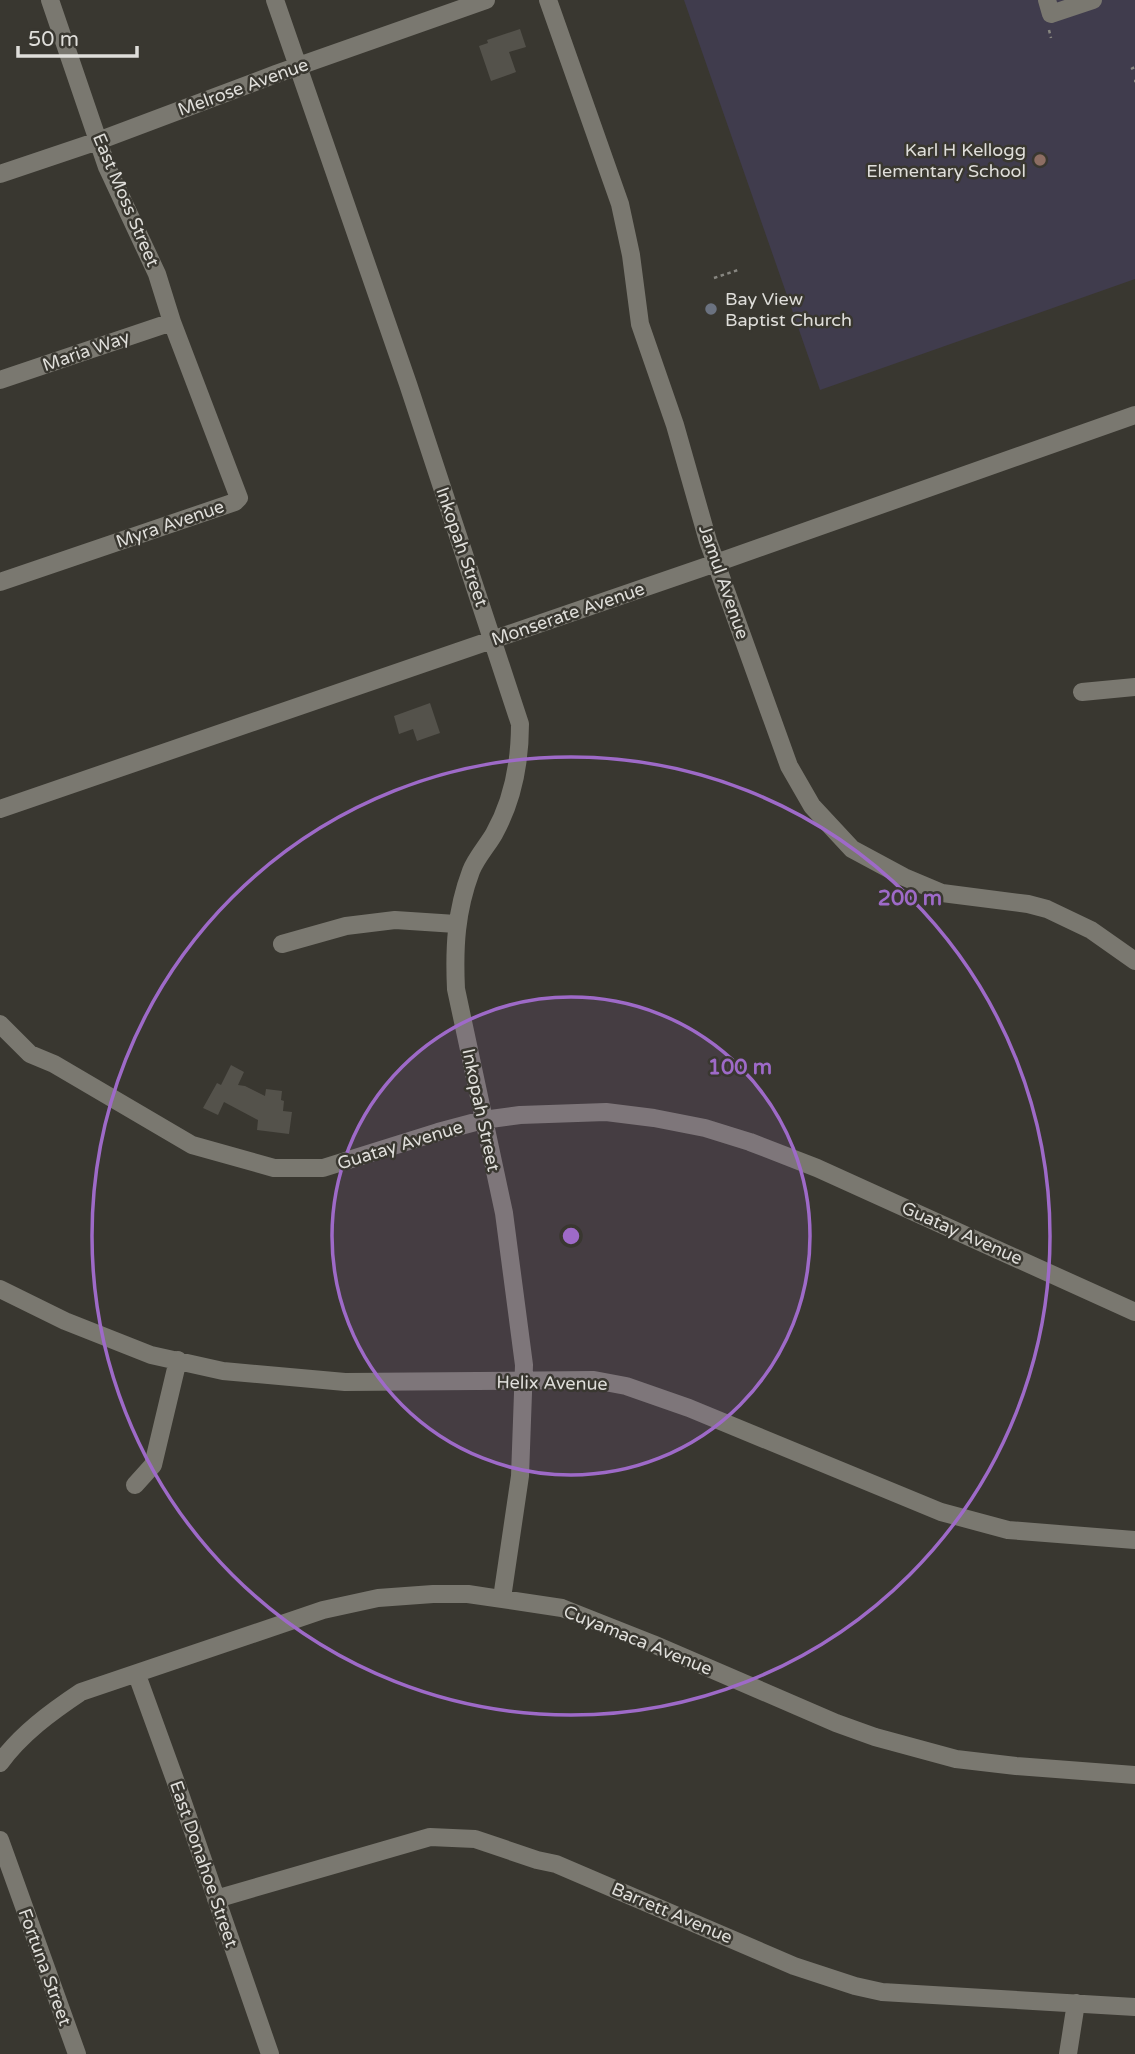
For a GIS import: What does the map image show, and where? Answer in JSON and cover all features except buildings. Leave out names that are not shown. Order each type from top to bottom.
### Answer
[{"type":"street","name":"East Moss Street","points":[[50,0],[107,166],[157,274],[172,322]]},
{"type":"street","name":"Inkopah Street","points":[[275,0],[520,724],[518,762],[512,790],[502,817],[471,869],[456,924],[454,953],[456,989],[504,1213],[524,1365],[520,1476],[502,1598]]},
{"type":"street","name":"Melrose Avenue","points":[[0,174],[99,141],[486,0]]},
{"type":"street","name":"Jamul Avenue","points":[[548,0],[620,204],[631,255],[639,324],[675,425],[716,563],[789,766],[812,806],[852,849],[904,877],[942,892],[1047,909],[1091,930],[1135,961]]},
{"type":"street","points":[[1047,0],[1051,14],[1082,2]]},
{"type":"street","name":"Maria Way","points":[[0,380],[172,322]]},
{"type":"street","name":"Myra Avenue","points":[[0,582],[235,502],[239,498],[172,322]]},
{"type":"street","name":"Monserate Avenue","points":[[0,809],[716,563],[1135,415]]},
{"type":"street","points":[[1082,692],[1135,687]]},
{"type":"street","points":[[282,944],[359,924],[396,920],[456,924]]},
{"type":"street","name":"Guatay Avenue","points":[[0,1024],[30,1054],[54,1065],[192,1145],[274,1168],[323,1168],[438,1132],[483,1120],[520,1115],[606,1112],[705,1128],[817,1168],[1135,1312]]},
{"type":"street","name":"Helix Avenue","points":[[0,1289],[65,1321],[121,1344],[151,1355],[223,1371],[345,1382],[594,1380],[626,1387],[690,1408],[941,1512],[1008,1530],[1135,1540]]},
{"type":"street","points":[[135,1485],[153,1465],[178,1360]]},
{"type":"street","name":"Cuyamaca Avenue","points":[[0,1763],[9,1751],[47,1716],[81,1692],[323,1610],[377,1598],[468,1594],[562,1608],[874,1737],[956,1759],[1135,1775]]},
{"type":"street","name":"East Donahoe Street","points":[[137,1675],[270,2054]]},
{"type":"street","name":"Barrett Avenue","points":[[216,1899],[430,1837],[475,1839],[556,1864],[793,1966],[855,1986],[882,1992],[1135,2007]]},
{"type":"street","name":"Fortuna Street","points":[[0,1840],[77,2054]]},
{"type":"street","points":[[1068,2054],[1076,2003]]},
{"type":"path","points":[[714,278],[738,270]]},
{"type":"path","points":[[729,327],[755,317]]},
{"type":"shaded area","points":[[684,0],[1135,0],[1135,279],[820,390]]},
{"type":"place","name":"Karl H Kellogg Elementary School","points":[[1040,160]]},
{"type":"place","name":"Bay View Baptist Church","points":[[711,309]]}]
